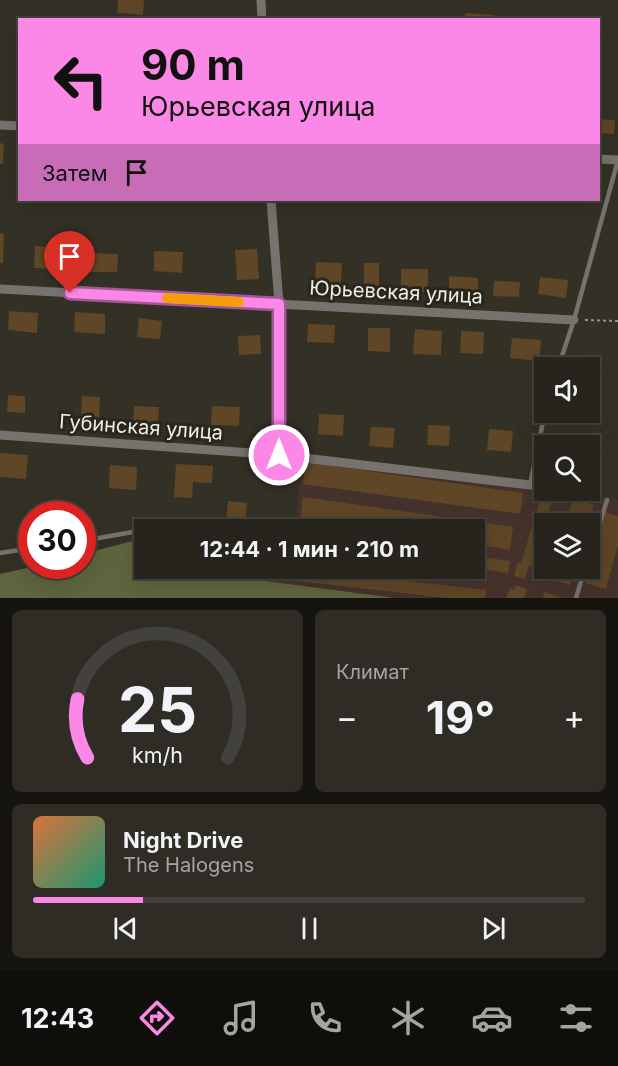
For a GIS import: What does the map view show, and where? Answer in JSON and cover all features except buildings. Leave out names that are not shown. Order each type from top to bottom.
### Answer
[{"type":"street","points":[[261,0],[262,18]]},
{"type":"street","points":[[0,126],[18,126]]},
{"type":"street","points":[[600,159],[618,160]]},
{"type":"street","points":[[271,201],[279,304],[279,455]]},
{"type":"street","name":"Юрьевская улица","points":[[0,289],[574,320]]},
{"type":"street","name":"Губинская улица","points":[[0,435],[279,455],[530,485]]},
{"type":"lane","points":[[562,357],[618,160]]},
{"type":"lane","points":[[530,485],[543,423]]},
{"type":"lane","points":[[600,523],[607,500]]},
{"type":"lane","points":[[96,539],[134,532]]},
{"type":"lane","points":[[0,553],[18,550]]},
{"type":"lane","points":[[576,598],[582,579]]},
{"type":"path","points":[[574,320],[618,321]]},
{"type":"shaded area","points":[[303,459],[472,473],[534,484],[534,501],[600,501],[600,497],[618,500],[618,598],[395,598],[250,579],[485,579],[485,519],[295,519]]},
{"type":"green space","points":[[134,541],[134,579],[250,579],[395,598],[0,598],[0,574],[18,570],[18,579],[96,579],[96,551]]},
{"type":"slow traffic","points":[[167,298],[239,302]]},
{"type":"route","points":[[70,293],[279,304],[279,455]]}]
